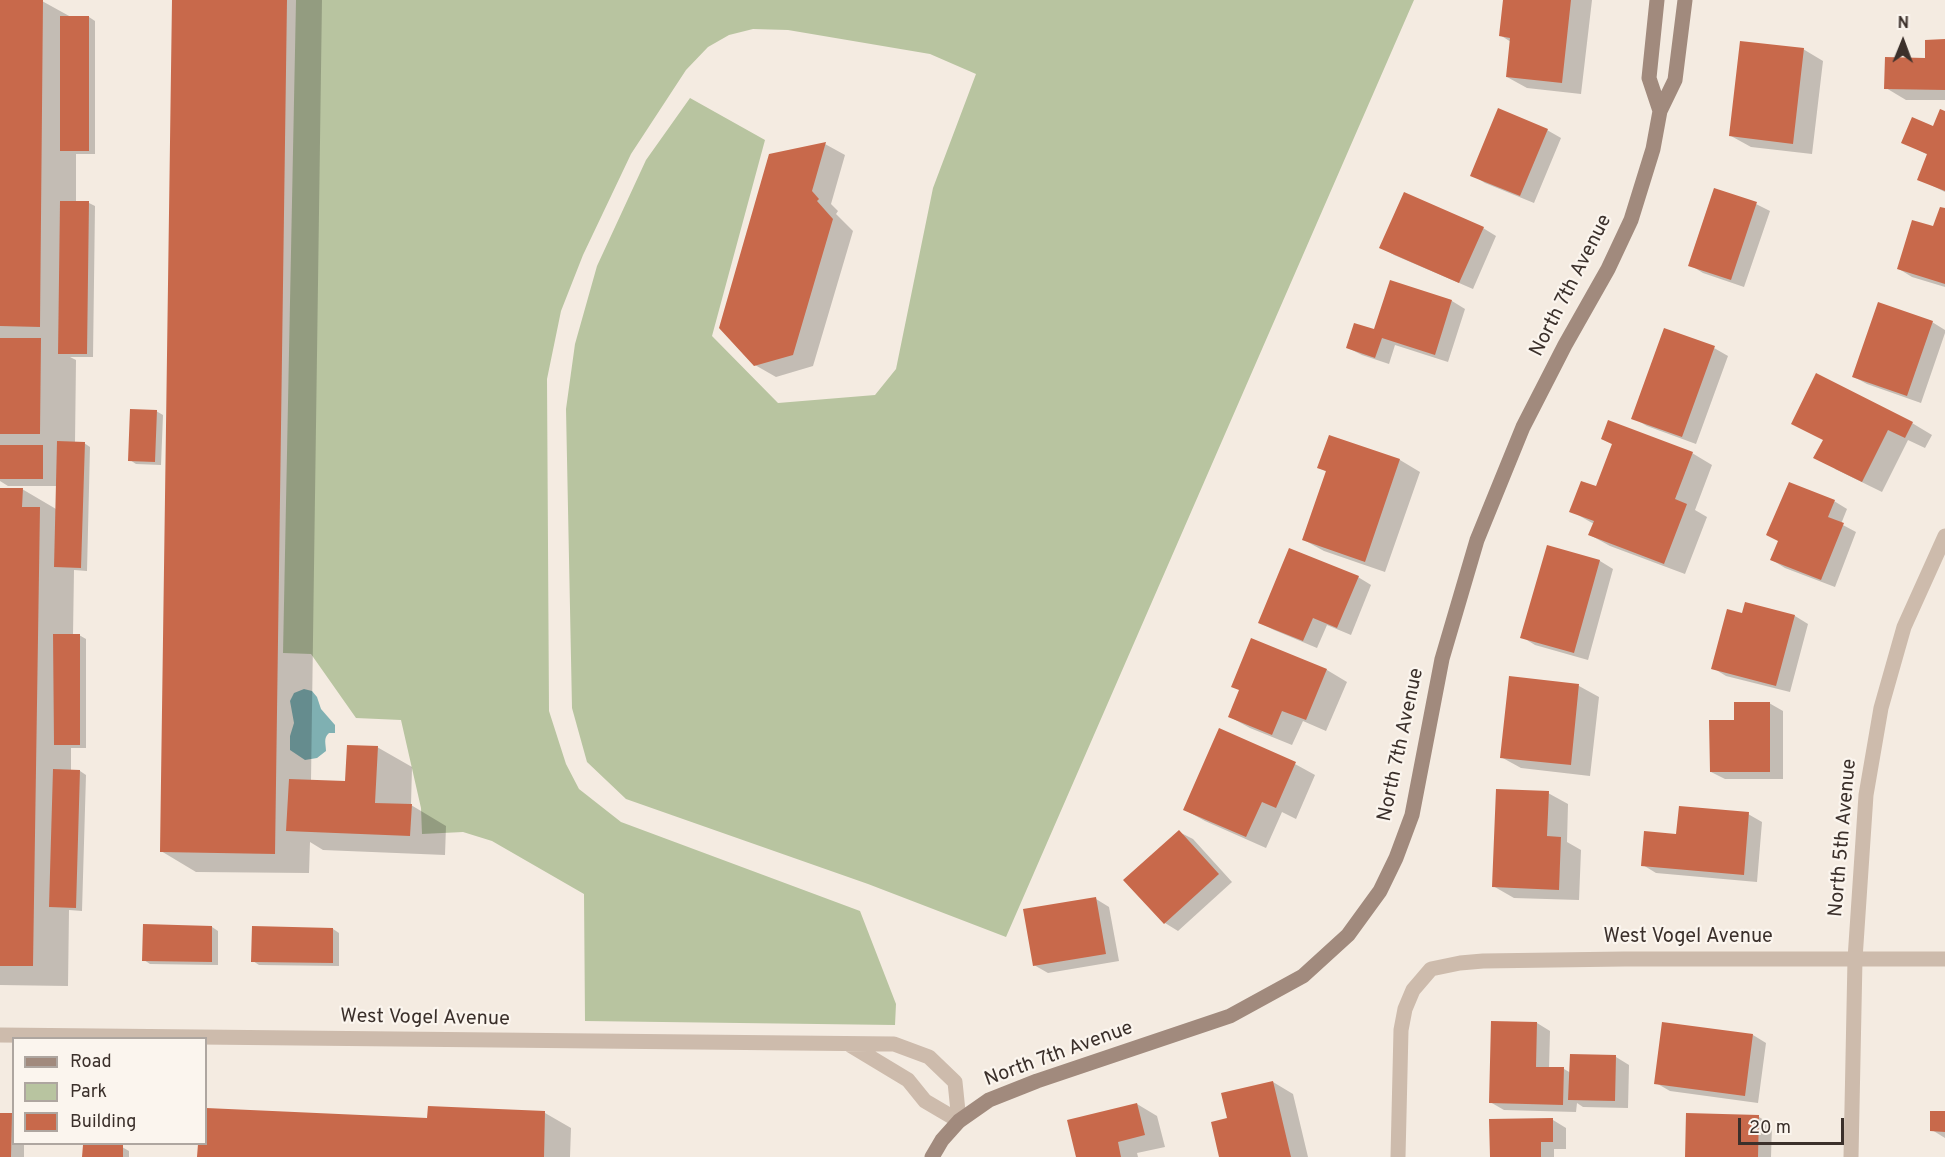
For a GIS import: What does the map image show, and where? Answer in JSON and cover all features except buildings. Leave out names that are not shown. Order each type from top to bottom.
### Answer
[{"type":"street","points":[[1657,0],[1649,78],[1660,111]]},
{"type":"street","points":[[1660,111],[1675,80],[1685,0]]},
{"type":"street","name":"North 7th Avenue","points":[[932,1157],[942,1140],[959,1122],[989,1100],[1037,1081],[1230,1016],[1304,976],[1348,935],[1380,891],[1396,858],[1412,815],[1442,659],[1477,540],[1523,427],[1565,345],[1608,269],[1631,220],[1653,149],[1660,111]]},
{"type":"street","name":"North 5th Avenue","points":[[1851,1157],[1855,959],[1866,795],[1881,708],[1904,627],[1945,536]]},
{"type":"street","name":"West Vogel Avenue","points":[[1398,1157],[1401,1030],[1405,1009],[1413,990],[1431,969],[1460,963],[1494,961],[1945,959]]},
{"type":"street","name":"West Vogel Avenue","points":[[0,1035],[170,1037]]},
{"type":"street","name":"West Vogel Avenue","points":[[207,1037],[894,1044],[929,1057],[955,1082],[959,1122]]},
{"type":"street","points":[[850,1045],[908,1080],[925,1101],[959,1122]]},
{"type":"green space","points":[[296,0],[1414,0],[1006,937],[868,884],[626,799],[587,762],[572,708],[566,409],[575,344],[597,266],[646,160],[690,98],[765,140],[712,336],[778,403],[875,395],[896,369],[933,188],[976,74],[930,54],[788,30],[753,29],[729,35],[708,47],[686,70],[631,154],[583,255],[561,311],[547,379],[549,711],[566,764],[579,789],[621,822],[860,911],[896,1004],[895,1025],[585,1021],[584,894],[492,841],[463,832],[422,834],[421,808],[401,720],[356,718],[311,654],[283,653]]},
{"type":"water","points":[[304,689],[312,691],[321,709],[335,725],[335,733],[329,733],[326,737],[326,751],[317,758],[305,760],[290,750],[290,736],[294,723],[290,701],[294,693]]}]
